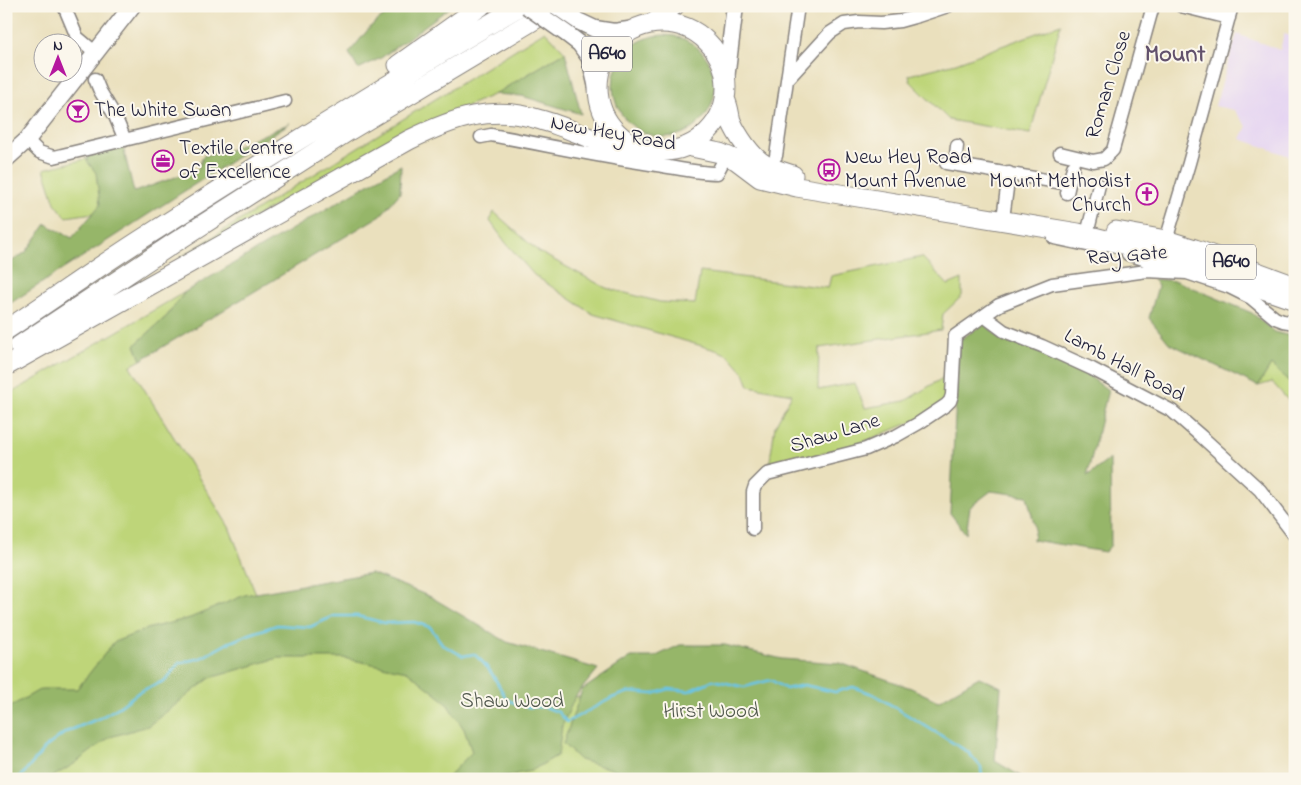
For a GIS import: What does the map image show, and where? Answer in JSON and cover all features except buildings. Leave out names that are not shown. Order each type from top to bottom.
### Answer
[{"type":"highway","points":[[252,169],[481,6]]},
{"type":"highway","points":[[6,330],[143,238],[252,169],[425,62],[520,6]]},
{"type":"highway","points":[[6,354],[350,130],[556,6]]},
{"type":"highway","name":"A640","points":[[667,24],[688,28],[703,38],[714,50],[722,63],[726,79],[725,99],[715,123],[708,132],[687,146],[671,151],[642,148],[621,136],[610,124],[602,109],[598,92],[601,67],[609,52],[622,38],[642,27],[667,24]]},
{"type":"highway","name":"New Hey Road","points":[[725,99],[729,108],[730,119],[747,147],[762,162],[773,169],[803,179],[1089,226],[1164,247]]},
{"type":"highway","points":[[6,366],[410,140],[454,120],[480,114],[520,114],[616,148],[642,148]]},
{"type":"highway","points":[[726,156],[735,129]]},
{"type":"highway","name":"New Hey Road","points":[[687,146],[720,153],[736,160],[760,178],[797,187],[1078,234],[1204,252],[1294,295]]},
{"type":"main road","points":[[6,159],[27,140],[132,6]]},
{"type":"main road","name":"New Hey Road","points":[[527,6],[572,28],[614,32],[642,27]]},
{"type":"main road","name":"New Hey Road","points":[[556,6],[590,58],[598,92]]},
{"type":"main road","points":[[642,27],[676,6]]},
{"type":"main road","points":[[726,79],[734,6]]},
{"type":"street","points":[[64,6],[77,37],[96,53]]},
{"type":"street","points":[[776,156],[798,6]]},
{"type":"street","points":[[787,80],[830,33],[844,24],[900,21],[948,6]]},
{"type":"street","name":"Roman Close","points":[[1060,153],[1093,161],[1104,159],[1113,150],[1153,6]]},
{"type":"street","points":[[1164,247],[1182,189],[1230,12],[1181,6]]},
{"type":"street","points":[[95,80],[125,140]]},
{"type":"street","points":[[27,140],[39,152],[54,157],[285,100]]},
{"type":"street","name":"New Hey Road","points":[[482,137],[491,135],[700,173],[717,173],[726,156]]},
{"type":"street","points":[[957,146],[950,164],[1009,173],[1068,189],[1073,167]]},
{"type":"street","points":[[1004,211],[1009,173]]},
{"type":"street","points":[[1089,226],[1099,185]]},
{"type":"street","name":"New Hey Road","points":[[947,211],[1027,232],[1122,252],[1187,273]]},
{"type":"street","name":"Ray Gate","points":[[987,314],[999,305],[1052,284],[1147,271],[1187,273],[1229,287],[1251,298],[1275,318],[1295,323]]},
{"type":"street","name":"Shaw Lane","points":[[753,529],[753,492],[755,486],[768,474],[866,449],[896,436],[950,402],[955,336],[987,314]]},
{"type":"street","name":"Lamb Hall Road","points":[[987,314],[988,319],[1004,331],[1092,369],[1172,411],[1260,490],[1295,536]]},
{"type":"shaded area","points":[[1237,34],[1280,50],[1284,34],[1295,37],[1295,158],[1241,139],[1247,126],[1234,110],[1215,106]]},
{"type":"green space","points":[[397,6],[452,6],[381,58],[358,69],[349,53],[371,26]]},
{"type":"green space","points":[[1061,24],[1030,134],[949,120],[910,81],[909,75],[956,63]]},
{"type":"green space","points":[[545,31],[565,52],[495,94],[432,121],[181,257]]},
{"type":"green space","points":[[664,35],[683,39],[700,50],[711,67],[715,86],[711,105],[700,122],[683,133],[664,137],[645,133],[628,122],[617,105],[613,86],[617,67],[628,50],[645,39]]},
{"type":"green space","points":[[565,52],[581,114],[522,96],[495,94]]},
{"type":"green space","points":[[290,123],[6,306],[6,265],[26,252],[46,224],[72,238],[100,205],[96,173],[87,161],[88,156],[123,147],[134,192],[198,169],[203,156],[229,150]]},
{"type":"green space","points":[[86,159],[94,167],[102,182],[100,212],[66,217],[55,203],[44,169]]},
{"type":"green space","points":[[401,165],[400,193],[381,215],[141,360],[135,345],[167,316],[185,292]]},
{"type":"green space","points":[[494,212],[539,252],[606,288],[660,302],[695,304],[700,272],[828,288],[831,276],[922,257],[948,285],[962,279],[962,296],[943,314],[941,330],[819,348],[818,390],[855,383],[865,408],[905,401],[946,376],[946,401],[919,419],[861,443],[769,468],[775,426],[792,394],[749,386],[744,373],[728,355],[719,351],[593,314],[534,275],[490,221]]},
{"type":"green space","points":[[1153,279],[1176,281],[1252,313],[1274,332],[1295,337],[1295,387],[1271,365],[1258,386],[1169,343],[1149,318],[1158,286]]},
{"type":"green space","points":[[185,292],[167,316],[135,345],[141,360],[130,366],[229,527],[261,606],[554,697],[850,698],[959,779],[6,779],[6,396]]},
{"type":"green space","points":[[984,324],[1000,337],[1071,363],[1108,390],[1087,476],[1110,459],[1111,545],[1105,552],[1033,540],[1035,527],[1027,496],[991,491],[970,507],[966,534],[950,513],[959,340]]},
{"type":"green space","points":[[1271,365],[1295,387],[1295,408],[1272,382],[1258,386]]},
{"type":"green space","name":"Shaw Wood","points":[[371,573],[431,597],[507,642],[598,669],[575,697],[562,726],[558,755],[531,771],[491,779],[446,779],[472,752],[464,729],[445,701],[407,671],[343,658],[278,658],[210,678],[148,726],[110,737],[74,764],[49,779],[6,779],[6,709],[41,689],[77,689],[114,642],[150,628],[190,618],[245,595]]},
{"type":"green space","name":"Hirst Wood","points":[[680,645],[725,645],[782,659],[840,663],[911,688],[938,701],[979,677],[1001,687],[995,761],[1025,779],[647,779],[580,760],[563,744],[582,690],[631,657],[654,657]]},
{"type":"waterway","points":[[17,779],[46,747],[66,732],[100,718],[139,692],[166,680],[179,663],[201,658],[228,643],[277,625],[310,627],[334,616],[357,616],[385,623],[414,622],[430,627],[443,645],[463,656],[474,654],[480,659],[493,675],[507,700],[527,707],[545,707],[558,712],[567,722],[612,698],[629,692],[653,694],[669,689],[689,691],[713,680],[744,687],[771,680],[786,689],[804,685],[835,692],[853,687],[873,694],[968,752],[981,767],[982,778],[984,779]]},
{"type":"place","name":"The White Swan","points":[[78,111]]},
{"type":"place","name":"Textile Centre of Excellence","points":[[163,161]]},
{"type":"place","name":"New Hey Road Mount Avenue","points":[[829,170]]},
{"type":"place","name":"Mount Methodist Church","points":[[1147,194]]},
{"type":"district","name":"Mount","points":[[1175,55]]}]
